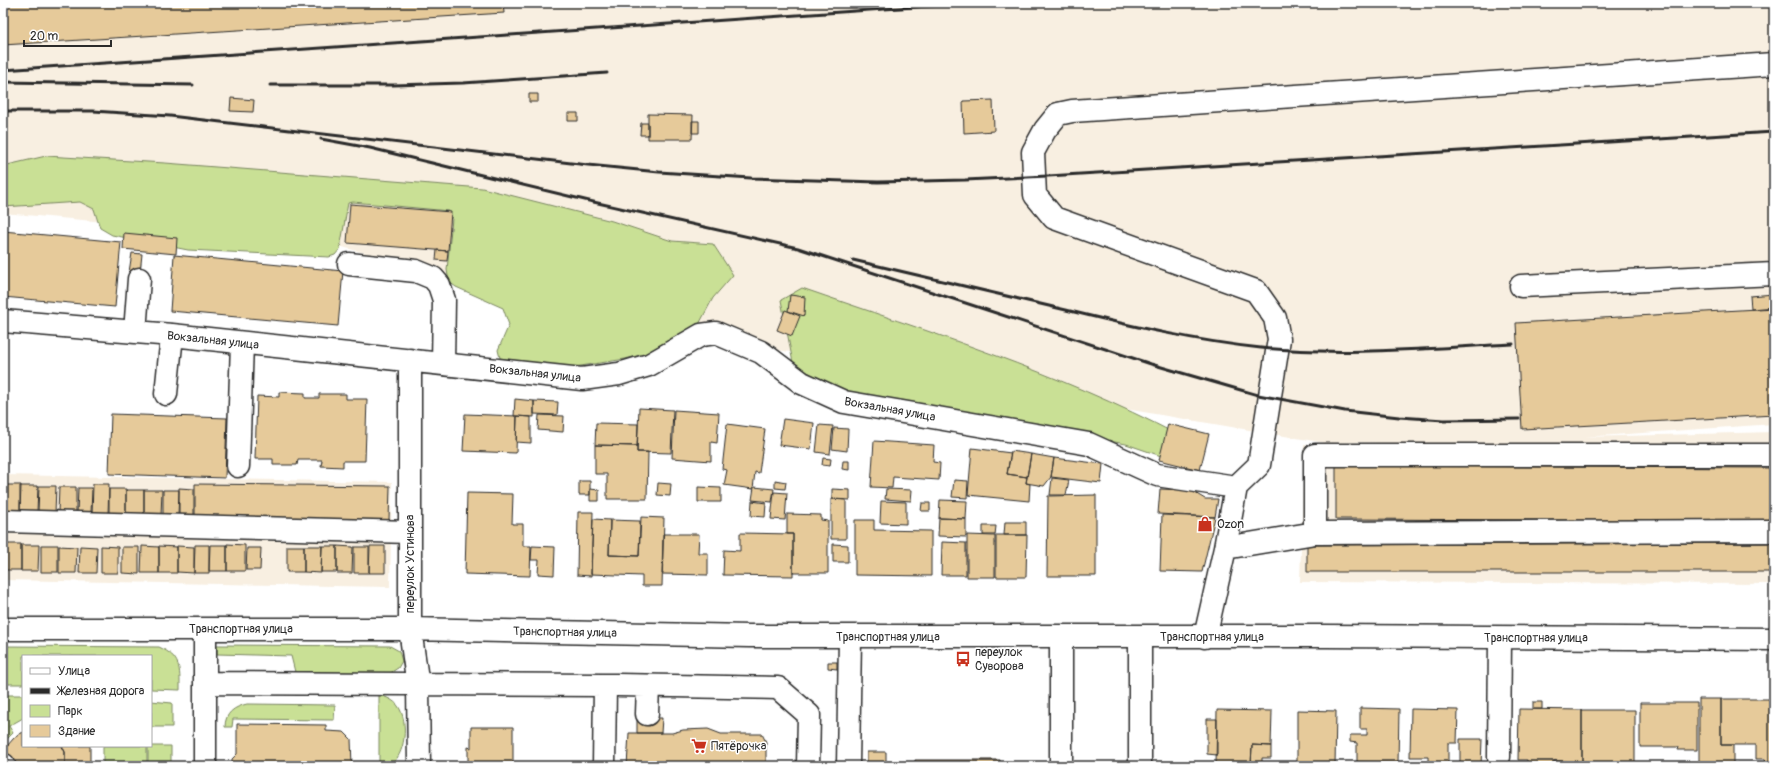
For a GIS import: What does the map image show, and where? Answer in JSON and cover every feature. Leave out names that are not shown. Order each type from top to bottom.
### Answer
[{"type":"street","points":[[1205,637],[1225,548],[1236,487],[1259,465],[1280,339],[1275,318],[1256,290],[1054,218],[1035,195],[1033,152],[1045,130],[1058,114],[1072,111],[1774,64]]},
{"type":"street","points":[[349,264],[416,271],[433,278],[439,285],[444,300],[443,364]]},
{"type":"street","points":[[1521,286],[1774,274]]},
{"type":"street","points":[[135,332],[139,279]]},
{"type":"street","name":"Вокзальная улица","points":[[3,321],[172,335],[582,378],[619,374],[649,365],[701,335],[716,333],[761,352],[802,383],[844,402],[1089,444],[1157,475],[1236,487]]},
{"type":"street","points":[[166,394],[172,335]]},
{"type":"street","points":[[238,466],[242,343]]},
{"type":"street","name":"переулок Устинова","points":[[410,360],[410,629],[418,686],[419,766]]},
{"type":"street","points":[[1315,533],[1315,455],[1774,455]]},
{"type":"street","points":[[3,521],[410,532]]},
{"type":"street","points":[[1225,548],[1315,533],[1774,531]]},
{"type":"street","name":"Транспортная улица","points":[[3,629],[410,629],[850,637],[1774,639]]},
{"type":"street","points":[[205,629],[205,766]]},
{"type":"street","points":[[848,766],[850,637]]},
{"type":"street","points":[[1061,637],[1061,766]]},
{"type":"street","points":[[1140,637],[1140,766]]},
{"type":"street","points":[[1499,757],[1500,638]]},
{"type":"street","points":[[205,683],[418,686],[605,685],[778,688],[809,715],[808,766]]},
{"type":"street","points":[[604,766],[605,685]]},
{"type":"street","points":[[647,714],[648,686]]},
{"type":"shaded area","points":[[3,3],[1774,3],[1774,424],[1584,437],[1774,432],[1774,584],[1300,582],[1304,445],[1381,442],[1326,443],[637,326],[320,241],[3,213]]},
{"type":"shaded area","points":[[3,475],[392,482],[390,587],[3,580]]},
{"type":"green space","points":[[46,156],[165,163],[482,188],[612,221],[672,241],[713,244],[733,275],[713,298],[689,343],[625,359],[568,368],[500,358],[498,350],[509,325],[503,308],[456,287],[449,282],[447,270],[452,219],[449,211],[353,202],[348,203],[340,249],[335,255],[329,257],[188,250],[112,235],[100,228],[94,209],[80,202],[3,207],[3,166]]},
{"type":"green space","points":[[802,288],[993,354],[1040,372],[1133,412],[1178,435],[1170,459],[1126,444],[846,396],[793,363],[781,300]]},
{"type":"green space","points":[[217,645],[390,646],[399,651],[402,661],[398,668],[390,673],[295,672],[291,656],[217,654]]},
{"type":"green space","points":[[3,646],[159,647],[172,655],[175,659],[178,664],[180,675],[180,690],[152,689],[152,655],[22,655],[22,684],[3,684]]},
{"type":"green space","points":[[3,695],[22,695],[22,719],[9,726],[13,733],[3,743]]},
{"type":"green space","points":[[379,695],[390,699],[398,706],[404,720],[404,738],[402,747],[395,761],[389,766],[379,766]]},
{"type":"green space","points":[[152,701],[172,703],[172,727],[152,727]]},
{"type":"green space","points":[[247,704],[335,705],[334,720],[233,719],[232,727],[225,727],[225,722],[231,711]]},
{"type":"green space","points":[[171,746],[171,766],[148,766],[148,747]]},
{"type":"green space","points":[[103,747],[147,747],[147,766],[103,766]]},
{"type":"building","points":[[3,3],[503,3],[504,13],[3,45]]},
{"type":"building","points":[[529,94],[538,94],[538,102],[529,102]]},
{"type":"building","points":[[231,98],[254,100],[253,112],[230,111]]},
{"type":"building","points":[[993,100],[994,131],[964,133],[963,101]]},
{"type":"building","points":[[568,113],[578,113],[578,121],[568,121]]},
{"type":"building","points":[[648,114],[693,115],[692,139],[648,139]]},
{"type":"building","points":[[692,121],[699,121],[699,133],[692,133]]},
{"type":"building","points":[[641,123],[648,123],[648,135],[640,135]]},
{"type":"building","points":[[350,204],[451,212],[448,251],[347,243]]},
{"type":"building","points":[[3,231],[121,242],[115,307],[3,297]]},
{"type":"building","points":[[124,233],[177,238],[176,254],[123,249]]},
{"type":"building","points":[[437,250],[448,251],[447,261],[436,260]]},
{"type":"building","points":[[132,253],[142,254],[140,273],[129,272]]},
{"type":"building","points":[[174,255],[343,271],[338,326],[170,311]]},
{"type":"building","points":[[1774,294],[1774,307],[1751,309],[1750,296]]},
{"type":"building","points":[[790,295],[805,297],[804,316],[788,311]]},
{"type":"building","points":[[1774,308],[1774,415],[1522,429],[1516,323]]},
{"type":"building","points":[[785,310],[800,316],[792,336],[777,330]]},
{"type":"building","points":[[279,392],[305,393],[305,398],[319,398],[319,394],[346,394],[346,399],[367,399],[365,461],[343,461],[343,467],[321,466],[322,460],[298,460],[297,465],[273,465],[273,459],[255,459],[257,396],[279,397]]},
{"type":"building","points":[[515,399],[534,401],[534,417],[514,416]]},
{"type":"building","points":[[534,401],[558,402],[557,415],[534,414]]},
{"type":"building","points":[[639,408],[673,410],[671,453],[637,452]]},
{"type":"building","points":[[674,410],[719,413],[717,443],[711,442],[711,461],[672,458]]},
{"type":"building","points":[[111,414],[227,418],[225,478],[109,474]]},
{"type":"building","points":[[465,414],[517,416],[516,453],[463,451]]},
{"type":"building","points":[[539,415],[564,416],[563,432],[538,430]]},
{"type":"building","points":[[517,416],[531,417],[531,443],[516,442]]},
{"type":"building","points":[[783,419],[814,423],[811,449],[779,445]]},
{"type":"building","points":[[596,423],[638,424],[637,446],[595,445]]},
{"type":"building","points":[[727,424],[765,429],[759,473],[755,472],[753,489],[724,485],[727,470],[722,469]]},
{"type":"building","points":[[1168,424],[1209,434],[1200,470],[1159,460]]},
{"type":"building","points":[[819,425],[833,426],[830,454],[816,452]]},
{"type":"building","points":[[834,428],[848,429],[847,451],[832,449]]},
{"type":"building","points":[[874,441],[934,445],[933,462],[940,463],[939,480],[893,477],[892,488],[871,487]]},
{"type":"building","points":[[595,445],[637,446],[637,452],[648,452],[647,499],[607,499],[607,474],[595,474]]},
{"type":"building","points":[[972,448],[1011,453],[1007,474],[1027,477],[1026,483],[1030,484],[1029,501],[968,495]]},
{"type":"building","points":[[1011,451],[1031,454],[1027,477],[1007,474]]},
{"type":"building","points":[[1031,454],[1054,458],[1051,477],[1044,486],[1026,483]]},
{"type":"building","points":[[823,458],[831,459],[830,466],[822,465]]},
{"type":"building","points":[[1054,458],[1103,464],[1101,483],[1051,477]]},
{"type":"building","points":[[843,461],[849,461],[849,470],[842,469]]},
{"type":"building","points":[[1336,466],[1774,468],[1774,521],[1336,519]]},
{"type":"building","points":[[1052,478],[1069,480],[1066,495],[1050,495]]},
{"type":"building","points":[[775,480],[786,482],[785,489],[775,488]]},
{"type":"building","points":[[954,480],[968,481],[967,498],[952,497]]},
{"type":"building","points":[[579,481],[590,481],[590,495],[579,495]]},
{"type":"building","points":[[658,483],[671,484],[670,496],[657,495]]},
{"type":"building","points":[[93,484],[109,484],[108,515],[92,515]]},
{"type":"building","points":[[195,484],[390,486],[389,520],[195,516]]},
{"type":"building","points":[[4,485],[21,485],[20,512],[3,511]]},
{"type":"building","points":[[20,486],[38,486],[37,512],[20,512]]},
{"type":"building","points":[[39,486],[56,486],[55,513],[38,512]]},
{"type":"building","points":[[59,487],[76,487],[76,513],[58,513]]},
{"type":"building","points":[[698,487],[721,488],[721,502],[698,502]]},
{"type":"building","points":[[754,487],[774,489],[772,502],[752,500]]},
{"type":"building","points":[[78,488],[92,488],[91,514],[77,514]]},
{"type":"building","points":[[179,488],[194,489],[194,515],[179,515]]},
{"type":"building","points":[[109,489],[126,489],[126,516],[109,515]]},
{"type":"building","points":[[590,489],[599,490],[599,501],[590,501]]},
{"type":"building","points":[[832,489],[850,490],[850,500],[832,499]]},
{"type":"building","points":[[886,489],[912,490],[911,501],[885,499]]},
{"type":"building","points":[[1160,489],[1190,490],[1205,499],[1218,499],[1215,517],[1158,514]]},
{"type":"building","points":[[126,490],[144,490],[144,516],[126,516]]},
{"type":"building","points":[[144,490],[162,490],[161,516],[144,516]]},
{"type":"building","points":[[163,490],[179,490],[178,516],[163,516]]},
{"type":"building","points":[[774,492],[787,493],[785,520],[771,519]]},
{"type":"building","points":[[467,493],[513,494],[512,524],[523,524],[523,546],[531,546],[530,576],[465,574]]},
{"type":"building","points":[[1096,495],[1096,576],[1047,576],[1048,496]]},
{"type":"building","points":[[831,499],[846,500],[846,539],[831,539]]},
{"type":"building","points":[[940,500],[967,501],[966,519],[939,518]]},
{"type":"building","points":[[752,501],[766,503],[765,517],[751,516]]},
{"type":"building","points":[[881,501],[906,502],[906,524],[880,523]]},
{"type":"building","points":[[922,503],[930,503],[930,511],[921,511]]},
{"type":"building","points":[[578,512],[593,512],[591,576],[577,575]]},
{"type":"building","points":[[787,514],[821,515],[821,520],[828,521],[828,573],[793,573],[793,534],[787,534]]},
{"type":"building","points":[[1162,515],[1215,517],[1202,572],[1160,571]]},
{"type":"building","points":[[641,517],[664,518],[662,586],[642,586],[642,576],[591,574],[593,519],[610,520],[609,555],[639,556]]},
{"type":"building","points":[[939,518],[966,519],[966,537],[938,536]]},
{"type":"building","points":[[610,520],[640,521],[639,556],[609,555]]},
{"type":"building","points":[[855,520],[874,520],[874,530],[931,531],[931,576],[855,575]]},
{"type":"building","points":[[1005,522],[1026,522],[1026,535],[1004,535]]},
{"type":"building","points":[[983,526],[996,526],[995,535],[983,535]]},
{"type":"building","points":[[740,533],[793,534],[793,576],[723,575],[724,550],[740,551]]},
{"type":"building","points":[[663,534],[699,534],[698,553],[708,553],[708,575],[662,574]]},
{"type":"building","points":[[967,535],[995,536],[995,577],[967,577]]},
{"type":"building","points":[[996,535],[1027,535],[1026,577],[996,577]]},
{"type":"building","points":[[942,542],[966,543],[966,575],[941,575]]},
{"type":"building","points":[[1774,543],[1774,572],[1307,572],[1307,545]]},
{"type":"building","points":[[3,544],[5,544],[4,570],[3,570]]},
{"type":"building","points":[[5,544],[21,544],[21,570],[5,570]]},
{"type":"building","points":[[227,544],[245,545],[245,571],[227,571]]},
{"type":"building","points":[[833,544],[848,545],[848,562],[833,562]]},
{"type":"building","points":[[21,545],[39,545],[38,571],[21,571]]},
{"type":"building","points":[[41,545],[58,545],[58,572],[41,572]]},
{"type":"building","points":[[195,545],[209,545],[209,573],[194,573]]},
{"type":"building","points":[[210,545],[227,545],[227,571],[209,571]]},
{"type":"building","points":[[59,546],[77,547],[76,573],[59,573]]},
{"type":"building","points":[[80,546],[97,547],[96,573],[79,573]]},
{"type":"building","points":[[101,546],[118,547],[118,573],[101,573]]},
{"type":"building","points":[[142,546],[159,547],[159,573],[141,573]]},
{"type":"building","points":[[159,546],[177,547],[177,573],[159,573]]},
{"type":"building","points":[[177,546],[194,547],[194,573],[177,572]]},
{"type":"building","points":[[287,546],[304,546],[304,572],[287,572]]},
{"type":"building","points":[[304,546],[322,546],[321,573],[304,572]]},
{"type":"building","points":[[322,546],[337,546],[337,572],[321,572]]},
{"type":"building","points":[[337,546],[353,547],[352,573],[337,573]]},
{"type":"building","points":[[370,546],[385,546],[385,573],[369,573]]},
{"type":"building","points":[[532,546],[555,547],[554,575],[538,574],[539,560],[531,560]]},
{"type":"building","points":[[122,547],[139,547],[139,574],[122,573]]},
{"type":"building","points":[[354,547],[369,547],[369,573],[354,573]]},
{"type":"building","points":[[247,548],[261,548],[260,570],[246,570]]},
{"type":"building","points":[[828,662],[837,662],[837,669],[828,668]]},
{"type":"building","points":[[1699,699],[1721,699],[1721,745],[1733,745],[1733,766],[1699,765]]},
{"type":"building","points":[[1721,699],[1774,699],[1774,764],[1766,764],[1765,759],[1756,759],[1756,745],[1721,745]]},
{"type":"building","points":[[1533,702],[1542,702],[1542,709],[1533,709]]},
{"type":"building","points":[[1640,703],[1697,703],[1697,750],[1678,750],[1679,747],[1640,747]]},
{"type":"building","points":[[1360,708],[1399,709],[1398,763],[1357,762],[1357,743],[1350,742],[1350,735],[1367,735],[1367,729],[1360,729]]},
{"type":"building","points":[[1411,709],[1458,710],[1457,743],[1448,743],[1448,766],[1428,766],[1428,757],[1410,757]]},
{"type":"building","points":[[1519,709],[1582,710],[1582,762],[1554,761],[1554,766],[1527,766],[1527,760],[1518,760]]},
{"type":"building","points":[[1217,710],[1272,711],[1271,746],[1252,745],[1251,766],[1216,766]]},
{"type":"building","points":[[1297,710],[1336,711],[1335,766],[1297,766]]},
{"type":"building","points":[[1582,710],[1635,710],[1635,766],[1616,766],[1616,763],[1582,763]]},
{"type":"building","points":[[637,718],[662,718],[661,733],[637,733]]},
{"type":"building","points":[[1207,719],[1217,719],[1217,755],[1207,754]]},
{"type":"building","points":[[237,724],[326,725],[326,731],[344,732],[351,739],[352,766],[232,766],[232,759],[237,754]]},
{"type":"building","points":[[471,727],[513,727],[513,766],[468,766],[468,747],[471,748]]},
{"type":"building","points":[[708,729],[721,734],[762,734],[766,742],[766,761],[768,766],[627,766],[629,733],[672,733],[683,730]]},
{"type":"building","points":[[22,733],[22,747],[62,747],[65,752],[65,766],[4,766],[4,755],[7,746],[14,738]]},
{"type":"building","points":[[1460,739],[1482,739],[1481,766],[1460,766]]},
{"type":"building","points":[[1252,745],[1271,746],[1271,758],[1262,758],[1262,766],[1251,766]]},
{"type":"building","points":[[62,747],[90,747],[90,766],[65,766],[65,752]]},
{"type":"building","points":[[867,752],[886,752],[886,766],[867,766]]},
{"type":"building","points":[[915,760],[1000,760],[1000,766],[915,766]]},
{"type":"building","points":[[1737,763],[1754,763],[1754,766],[1737,766]]},
{"type":"railway","points":[[3,70],[972,3]]},
{"type":"railway","points":[[270,85],[393,85],[463,83],[607,73]]},
{"type":"railway","points":[[3,82],[193,85]]},
{"type":"railway","points":[[3,111],[93,111],[170,116],[659,172],[751,178],[878,182],[1048,176],[1774,132]]},
{"type":"railway","points":[[321,139],[370,148],[589,201],[798,248],[1151,364],[1258,395],[1345,411],[1399,417],[1444,420],[1519,419]]},
{"type":"railway","points":[[853,260],[1139,327],[1236,345],[1292,350],[1356,351],[1513,344]]},
{"type":"place","name":"Ozon","points":[[1205,524]]},
{"type":"place","name":"переулок Суворова","points":[[963,659]]},
{"type":"place","name":"Пятёрочка","points":[[699,746]]}]
